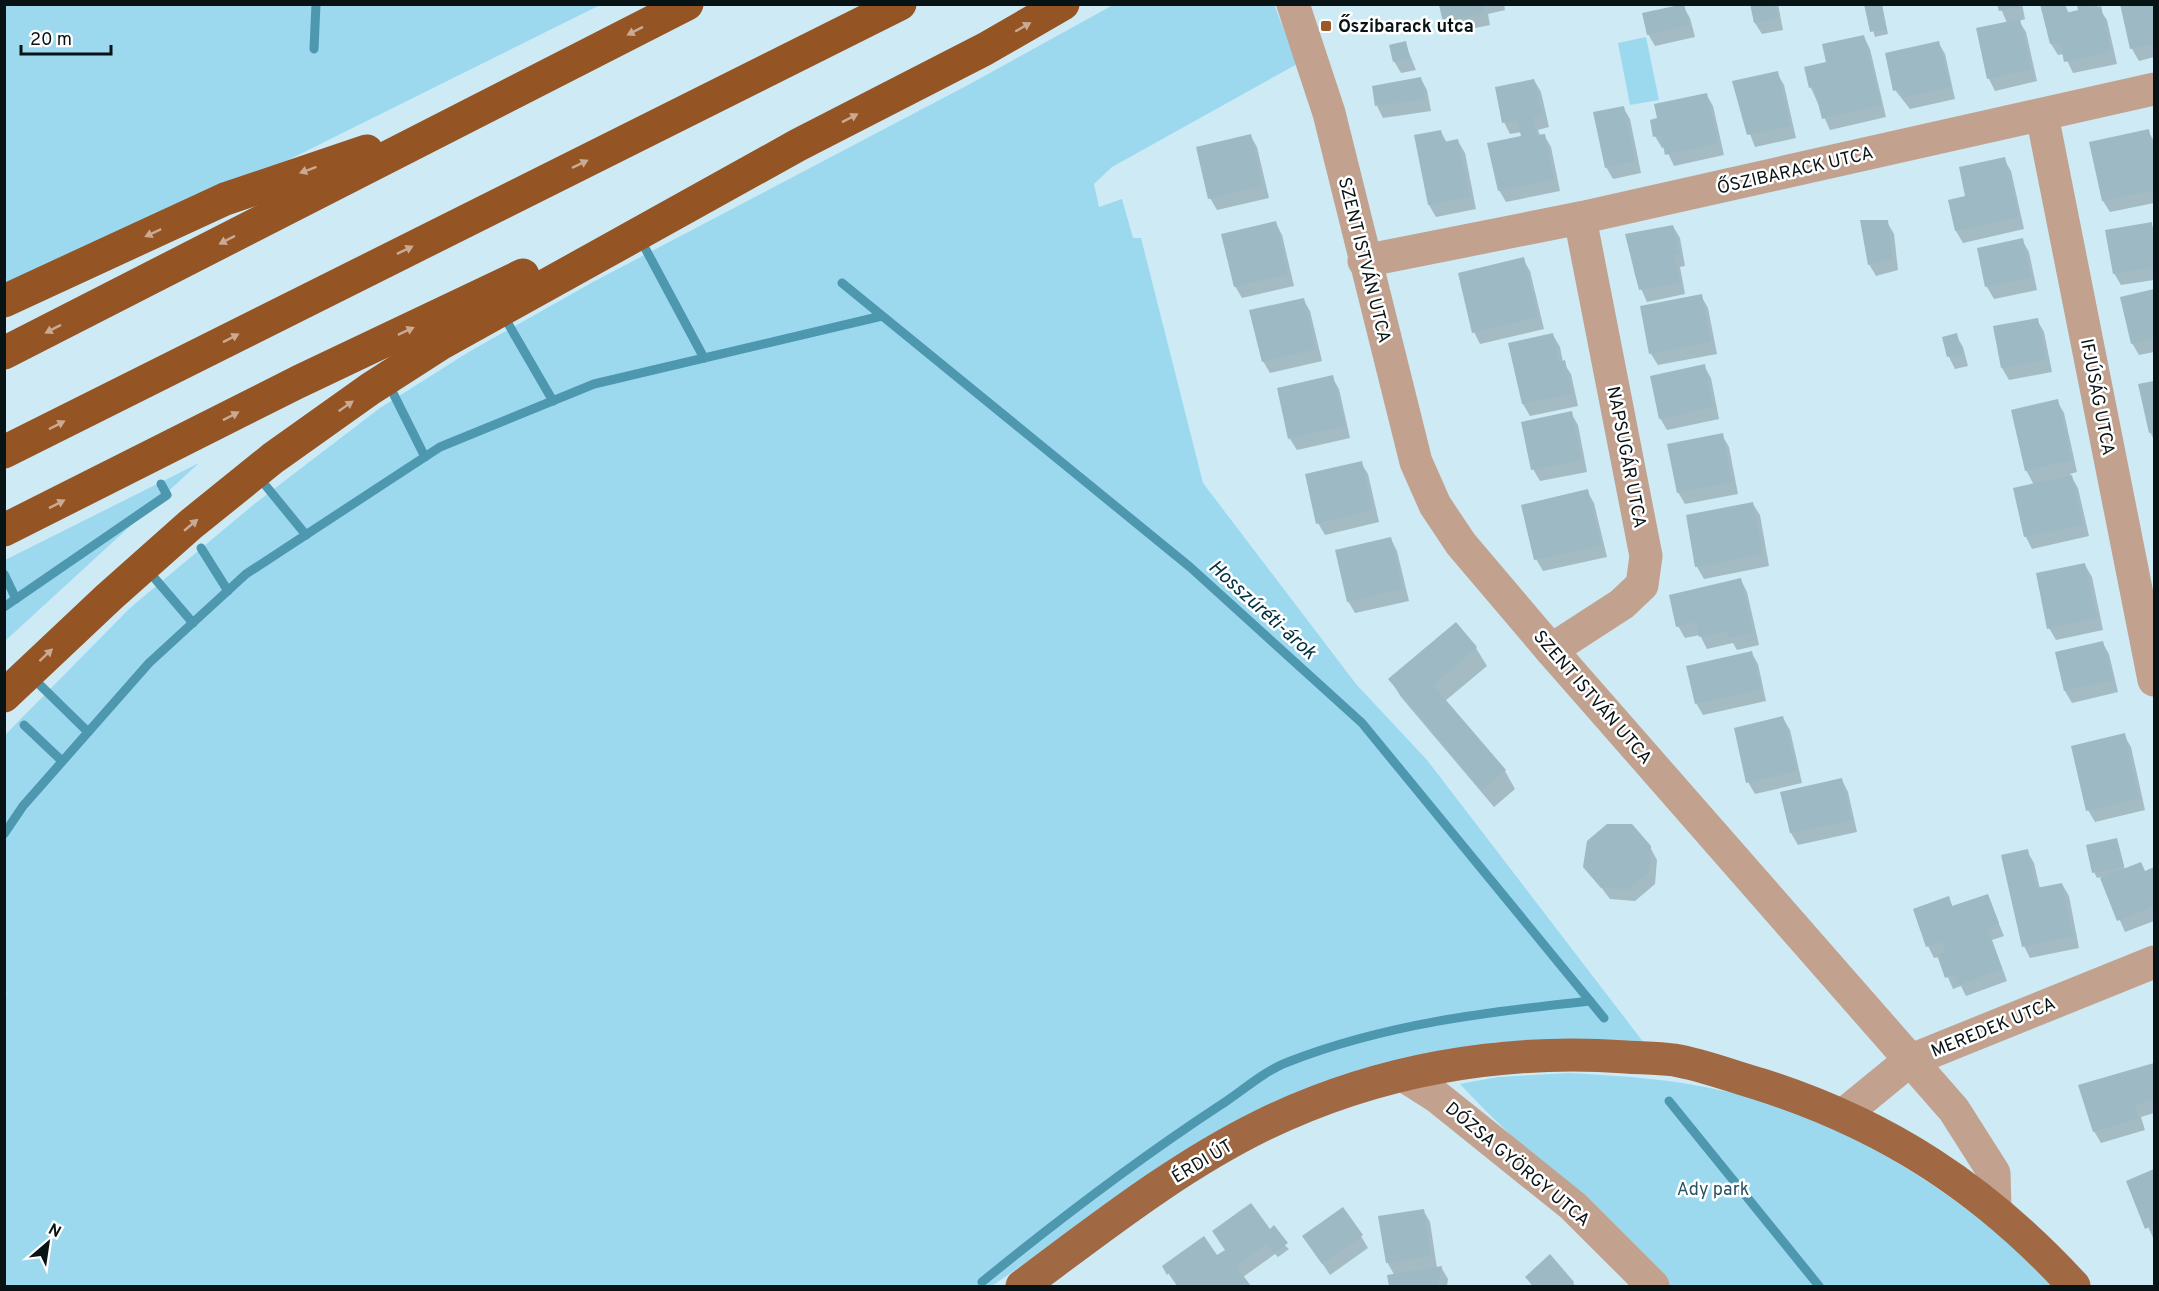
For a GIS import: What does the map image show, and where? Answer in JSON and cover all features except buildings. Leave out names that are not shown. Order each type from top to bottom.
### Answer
[{"type":"highway","points":[[4,353],[687,4]]},
{"type":"highway","points":[[4,452],[900,4]]},
{"type":"highway","points":[[4,530],[297,382],[798,145],[985,49],[1063,4]]},
{"type":"highway","points":[[4,301],[225,199],[322,165],[444,129]]},
{"type":"highway","points":[[4,696],[100,605],[190,525],[273,458],[370,389],[440,344],[798,145]]},
{"type":"main road","name":"ÉRDI ÚT","points":[[1022,1287],[1112,1219],[1226,1146],[1264,1125],[1333,1096],[1402,1075],[1466,1062],[1536,1055],[1603,1055],[1673,1060],[1784,1092],[1843,1114],[1894,1141],[1955,1178],[1995,1208]]},
{"type":"main road","points":[[1995,1208],[2041,1251],[2074,1287]]},
{"type":"street","name":"SZENT ISTVÁN UTCA","points":[[1293,4],[1329,113],[1364,261],[1416,462],[1435,505],[1461,544],[1551,650],[1954,1110],[1994,1173],[1995,1208]]},
{"type":"street","name":"ŐSZIBARACK UTCA","points":[[1364,261],[1580,218],[2154,89]]},
{"type":"street","name":"IFJÚSÁG UTCA","points":[[2042,114],[2154,680]]},
{"type":"street","name":"NAPSUGÁR UTCA","points":[[1551,650],[1622,604],[1642,585],[1646,556],[1580,218]]},
{"type":"street","name":"MEREDEK UTCA","points":[[1843,1114],[1909,1061],[2154,962]]},
{"type":"street","name":"DÓZSA GYÖRGY UTCA","points":[[1402,1075],[1436,1096],[1573,1206],[1653,1287]]},
{"type":"green space","points":[[1274,4],[1297,64],[1112,167],[1094,184],[1099,207],[1122,199],[1133,238],[1141,238],[1203,483],[1356,684],[1427,760],[1644,1043],[1597,1039],[1497,1042],[1393,1062],[1143,1180],[992,1286],[5,1286],[4,997],[9,991],[5,995],[5,735],[130,608],[253,505],[380,408],[467,353],[593,282],[968,85],[1113,5]]},
{"type":"green space","points":[[4,5],[600,5],[125,241],[5,293]]},
{"type":"green space","points":[[1646,37],[1659,100],[1630,105],[1618,43]]},
{"type":"green space","points":[[199,463],[5,641],[5,560]]},
{"type":"green space","name":"Ady park","points":[[1570,1073],[1647,1079],[1705,1087],[1760,1101],[1832,1128],[1901,1165],[1934,1186],[1994,1231],[2055,1286],[1671,1286],[1620,1234],[1512,1136],[1460,1084],[1498,1077]]},
{"type":"waterway","points":[[314,49],[316,4]]},
{"type":"waterway","points":[[645,248],[704,358]]},
{"type":"waterway","name":"Hosszúréti-árok","points":[[842,283],[1190,567],[1362,723],[1604,1018]]},
{"type":"waterway","points":[[4,834],[23,806],[149,663],[246,574],[440,447],[594,384],[882,316]]},
{"type":"waterway","points":[[506,320],[553,401]]},
{"type":"waterway","points":[[393,393],[425,457]]},
{"type":"waterway","points":[[4,607],[167,495],[161,484]]},
{"type":"waterway","points":[[266,486],[306,535]]},
{"type":"waterway","points":[[201,548],[228,591]]},
{"type":"waterway","points":[[4,574],[16,599]]},
{"type":"waterway","points":[[151,574],[193,623]]},
{"type":"waterway","points":[[39,684],[88,732]]},
{"type":"waterway","points":[[24,725],[62,761]]},
{"type":"waterway","points":[[982,1282],[1128,1169],[1261,1076],[1279,1066],[1362,1038],[1437,1021],[1590,1001]]},
{"type":"waterway","name":"Hosszúréti-árok","points":[[1669,1101],[1819,1286]]},
{"type":"place","name":"Őszibarack utca","points":[[1326,26]]}]
